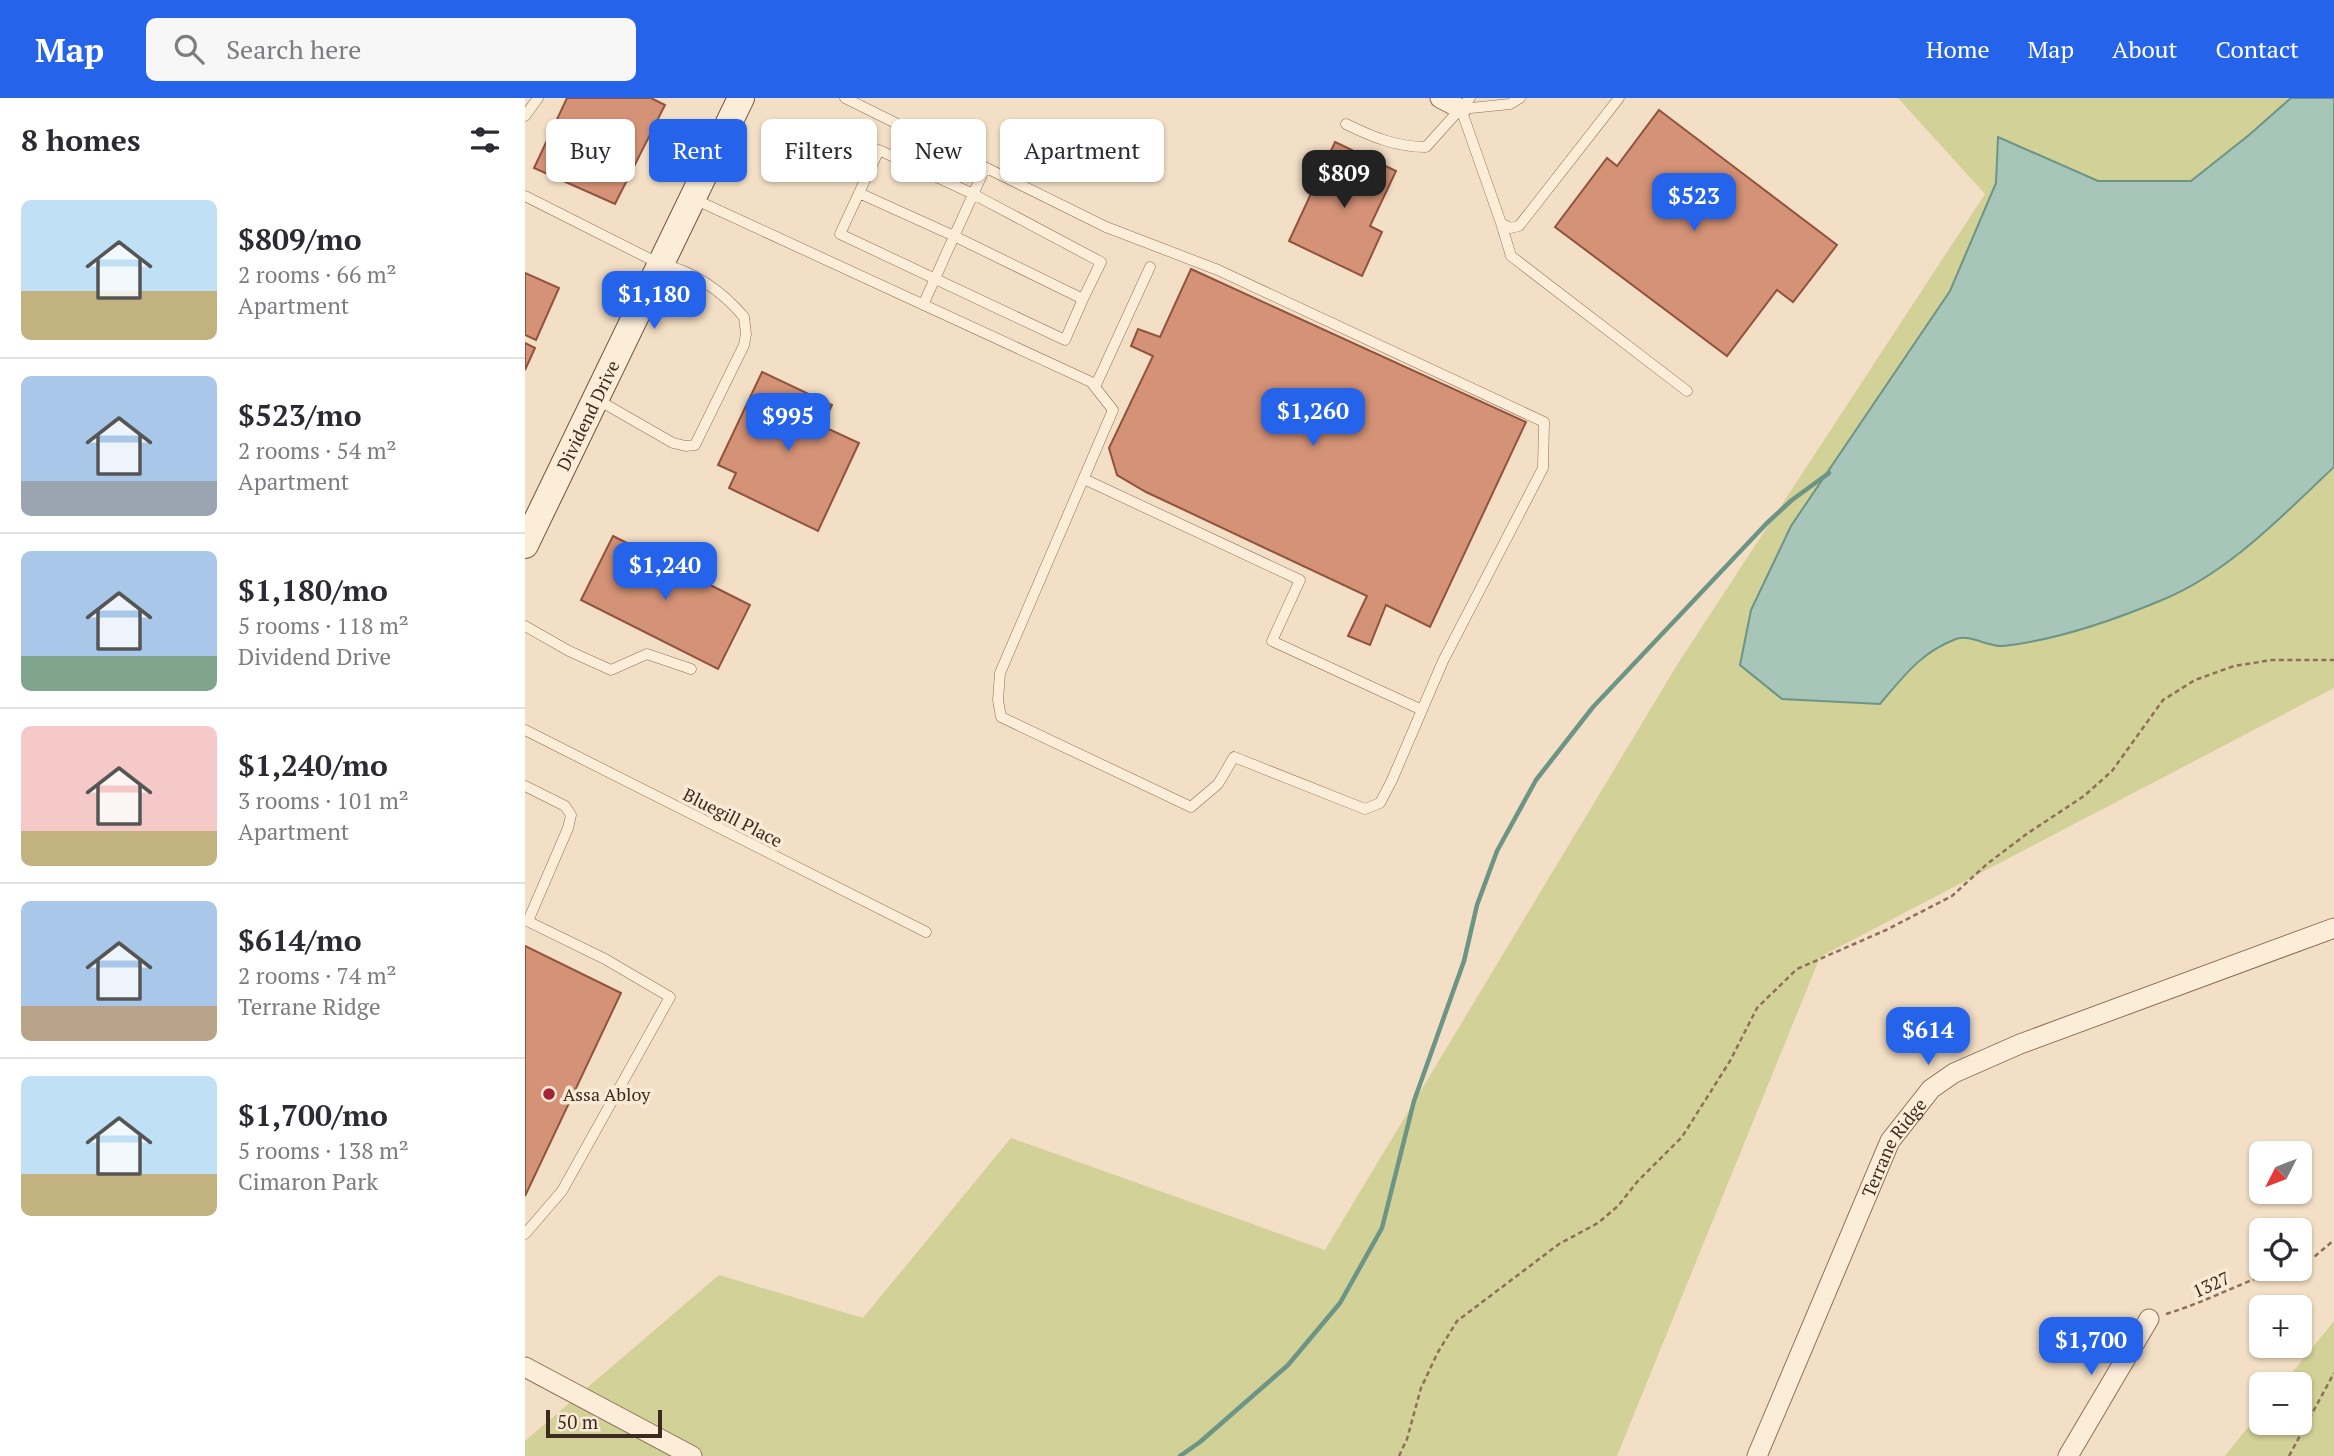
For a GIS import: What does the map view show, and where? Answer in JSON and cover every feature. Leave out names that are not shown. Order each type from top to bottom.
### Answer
[{"type":"street","name":"Dividend Drive","points":[[525,545],[741,98]]},
{"type":"street","points":[[1440,98],[1466,104]]},
{"type":"street","name":"Terrane Ridge","points":[[1758,1456],[1889,1141],[1931,1089],[1954,1073],[2019,1044],[2334,928]]},
{"type":"street","points":[[2068,1456],[2149,1319]]},
{"type":"street","points":[[525,1367],[692,1456]]},
{"type":"lane","points":[[525,116],[538,98]]},
{"type":"lane","points":[[845,98],[891,121]]},
{"type":"lane","points":[[1346,124],[1406,147],[1426,146],[1466,104],[1510,104],[1520,98]]},
{"type":"lane","points":[[1501,223],[1510,228],[1519,226],[1619,98]]},
{"type":"lane","points":[[1466,104],[1511,256],[1688,391]]},
{"type":"lane","points":[[879,150],[973,194],[1101,262],[1065,340],[840,234],[879,150]]},
{"type":"lane","points":[[694,199],[1091,382],[1113,410],[1000,673],[998,700],[1001,717],[1191,807],[1218,784],[1234,757],[1365,809],[1380,803],[1443,661],[1543,468],[1544,422],[1218,270],[1106,227],[986,168]]},
{"type":"lane","points":[[923,305],[979,182]]},
{"type":"lane","points":[[859,192],[1083,299]]},
{"type":"lane","points":[[525,196],[660,264],[675,267],[711,286],[744,317],[744,345],[695,445],[673,443],[595,398]]},
{"type":"lane","points":[[1095,387],[1150,267]]},
{"type":"lane","points":[[1084,480],[1300,580],[1272,640],[1422,710]]},
{"type":"lane","points":[[525,626],[569,651],[611,670],[647,654],[691,670]]},
{"type":"lane","name":"Bluegill Place","points":[[525,730],[926,932]]},
{"type":"lane","points":[[525,786],[565,806],[571,815],[568,828],[526,921],[605,959],[670,997],[562,1191],[525,1234]]},
{"type":"path","points":[[1399,1456],[1408,1439],[1422,1388],[1438,1352],[1457,1321],[1559,1244],[1598,1223],[1618,1206],[1637,1182],[1682,1137],[1730,1061],[1757,1008],[1797,970],[1887,930],[1952,896],[1987,864],[2084,796],[2112,771],[2163,700],[2195,680],[2234,666],[2273,660],[2334,660]]},
{"type":"path","points":[[2312,1258],[2334,1240]]},
{"type":"path","name":"1327","points":[[2149,1319],[2210,1299],[2249,1280]]},
{"type":"path","points":[[2289,1456],[2334,1373]]},
{"type":"shaded area","points":[[1898,98],[2334,98],[2334,688],[1820,957],[1617,1456],[525,1456],[525,1441],[719,1275],[863,1318],[1011,1138],[1325,1250],[1677,665],[1985,194]]},
{"type":"shaded area","points":[[2291,98],[2334,98],[2334,467],[2253,542],[2186,589],[2124,615],[2044,639],[2003,646],[1967,638],[1956,639],[1923,658],[1880,704],[1782,699],[1740,665],[1751,610],[1791,526],[1950,291],[1996,183],[1998,137],[2098,181],[2191,181]]},
{"type":"shaded area","points":[[2334,1321],[2334,1456],[2225,1456],[2249,1426],[2249,1435],[2312,1435],[2312,1372],[2293,1372],[2304,1358],[2312,1358],[2312,1348]]},
{"type":"building","points":[[567,98],[651,98],[665,105],[658,119],[649,119],[649,137],[635,164],[635,119],[557,119]]},
{"type":"building","points":[[1659,110],[1837,245],[1793,302],[1777,290],[1727,356],[1555,227],[1607,158],[1617,166]]},
{"type":"building","points":[[1335,142],[1396,171],[1370,226],[1382,232],[1362,276],[1289,241]]},
{"type":"building","points":[[546,143],[546,173],[534,168]]},
{"type":"building","points":[[566,182],[626,182],[615,204]]},
{"type":"building","points":[[1191,269],[1526,422],[1430,627],[1386,605],[1370,645],[1348,636],[1367,596],[1146,492],[1117,475],[1109,448],[1153,356],[1131,346],[1138,329],[1160,337]]},
{"type":"building","points":[[525,273],[559,288],[536,340],[525,335]]},
{"type":"building","points":[[525,343],[535,348],[525,370]]},
{"type":"building","points":[[762,372],[832,405],[822,426],[859,443],[818,531],[729,488],[736,473],[718,465]]},
{"type":"building","points":[[613,536],[750,605],[718,669],[581,600]]},
{"type":"building","name":"Assa Abloy","points":[[525,946],[621,993],[525,1196]]},
{"type":"waterway","points":[[1180,1456],[1200,1442],[1288,1365],[1340,1303],[1382,1228],[1414,1101],[1464,961],[1477,905],[1497,851],[1536,780],[1593,707],[1767,523],[1792,500],[1829,473]]},
{"type":"place","name":"Assa Abloy","points":[[549,1094]]}]
